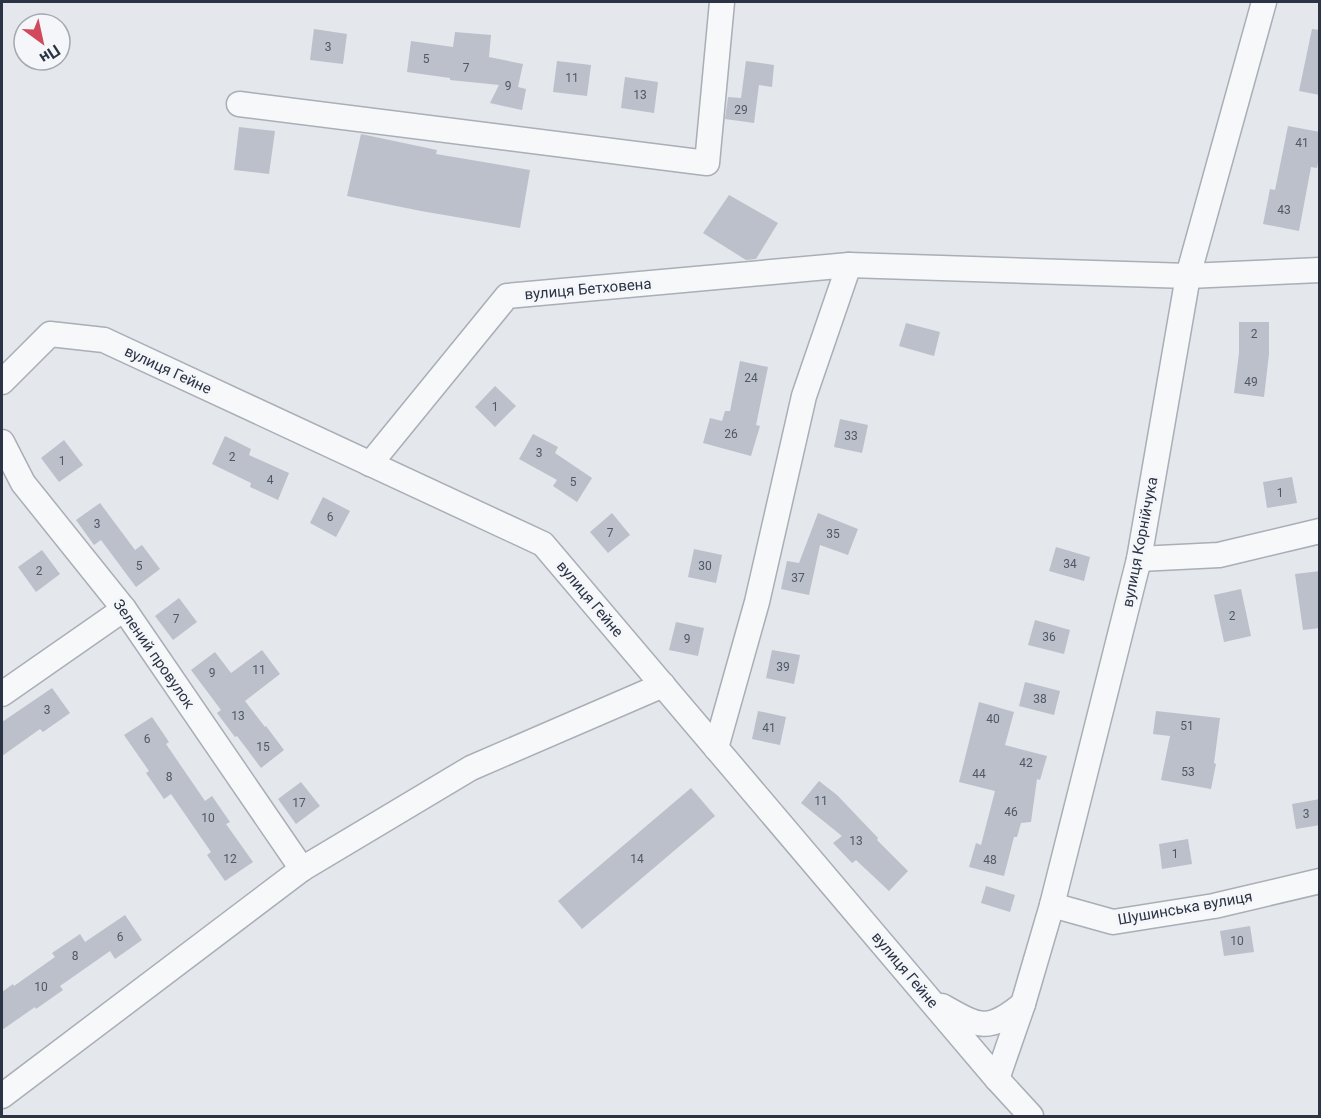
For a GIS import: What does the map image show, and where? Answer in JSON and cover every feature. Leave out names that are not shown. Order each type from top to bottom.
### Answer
[{"type":"street","points":[[239,104],[707,163],[722,2]]},
{"type":"street","name":"вулиця Корнійчука","points":[[997,1079],[1023,1004],[1052,905],[1139,559],[1188,276],[1264,2]]},
{"type":"street","points":[[716,748],[756,602],[804,396],[849,265]]},
{"type":"street","name":"вулиця Бетховена","points":[[370,464],[507,296],[849,265],[1188,276],[1320,270]]},
{"type":"street","name":"вулиця Гейне","points":[[2,382],[50,334],[104,340],[543,544],[997,1079],[1031,1116]]},
{"type":"street","name":"Зелений провулок","points":[[2,442],[23,483],[124,609],[302,869]]},
{"type":"street","points":[[1139,559],[1219,555],[1320,531]]},
{"type":"street","points":[[2,694],[124,609]]},
{"type":"street","points":[[2,1096],[302,869],[471,768],[663,685]]},
{"type":"street","name":"Шушинська вулиця","points":[[1052,905],[1113,922],[1214,906],[1320,881]]},
{"type":"street","points":[[929,999],[969,1022],[989,1024],[1006,1018],[1023,1004]]},
{"type":"building","points":[[314,29],[347,34],[343,64],[310,60]]},
{"type":"building","points":[[1312,29],[1320,30],[1320,95],[1299,91]]},
{"type":"building","points":[[455,32],[491,35],[489,57],[523,64],[518,87],[526,89],[522,110],[490,103],[499,85],[450,80],[450,78],[407,72],[411,41],[453,47]]},
{"type":"building","points":[[557,61],[591,65],[587,96],[553,92]]},
{"type":"building","points":[[746,61],[774,65],[772,87],[759,85],[754,123],[725,119],[728,97],[741,98]]},
{"type":"building","points":[[625,77],[658,82],[654,113],[621,108]]},
{"type":"building","points":[[1288,126],[1320,132],[1317,168],[1311,167],[1299,231],[1263,224],[1270,189],[1275,190]]},
{"type":"building","points":[[239,127],[275,131],[269,174],[234,170]]},
{"type":"building","points":[[361,134],[437,150],[436,154],[530,170],[520,228],[347,196]]},
{"type":"building","points":[[729,195],[778,223],[756,259],[746,260],[703,233]]},
{"type":"building","points":[[1239,322],[1269,322],[1269,354],[1264,397],[1234,393],[1239,353]]},
{"type":"building","points":[[906,323],[940,332],[934,356],[899,346]]},
{"type":"building","points":[[740,361],[768,367],[756,425],[760,426],[751,456],[703,443],[710,418],[722,421],[725,411],[730,411]]},
{"type":"building","points":[[495,386],[516,406],[495,427],[475,407]]},
{"type":"building","points":[[840,419],[868,425],[862,453],[834,447]]},
{"type":"building","points":[[533,434],[558,447],[555,453],[592,478],[577,502],[553,486],[557,480],[519,459]]},
{"type":"building","points":[[225,436],[251,449],[249,455],[289,473],[278,500],[250,487],[251,483],[212,464]]},
{"type":"building","points":[[64,440],[83,465],[59,482],[41,458]]},
{"type":"building","points":[[1292,477],[1297,503],[1267,508],[1263,482]]},
{"type":"building","points":[[323,497],[350,511],[336,537],[310,523]]},
{"type":"building","points":[[100,503],[135,550],[142,545],[160,569],[136,587],[101,540],[94,545],[76,520]]},
{"type":"building","points":[[612,513],[630,535],[608,553],[590,532]]},
{"type":"building","points":[[818,513],[858,529],[848,555],[820,545],[809,595],[781,589],[787,561],[799,563]]},
{"type":"building","points":[[1056,547],[1090,557],[1084,581],[1049,571]]},
{"type":"building","points":[[694,549],[722,555],[716,583],[688,577]]},
{"type":"building","points":[[42,550],[60,574],[36,592],[18,567]]},
{"type":"building","points":[[1320,571],[1320,628],[1303,630],[1295,574]]},
{"type":"building","points":[[1241,589],[1251,636],[1224,642],[1214,595]]},
{"type":"building","points":[[179,598],[197,622],[173,640],[155,616]]},
{"type":"building","points":[[1035,620],[1070,630],[1064,654],[1028,645]]},
{"type":"building","points":[[676,622],[704,628],[698,656],[669,650]]},
{"type":"building","points":[[262,650],[280,674],[245,701],[284,750],[261,768],[217,713],[221,710],[191,670],[215,652],[231,673]]},
{"type":"building","points":[[772,650],[800,655],[794,684],[766,678]]},
{"type":"building","points":[[1025,682],[1060,691],[1054,715],[1019,706]]},
{"type":"building","points":[[52,688],[70,713],[43,732],[40,729],[2,756],[2,722]]},
{"type":"building","points":[[979,702],[1014,712],[1005,745],[1047,756],[1040,780],[1037,779],[1031,822],[1021,823],[1017,837],[1014,837],[1004,876],[969,867],[976,843],[981,845],[995,791],[959,782]]},
{"type":"building","points":[[758,711],[786,717],[780,745],[752,739]]},
{"type":"building","points":[[1156,711],[1220,718],[1214,763],[1216,764],[1211,789],[1161,780],[1170,736],[1153,734]]},
{"type":"building","points":[[152,717],[169,742],[166,744],[205,801],[212,796],[230,822],[226,824],[253,862],[225,881],[207,855],[211,852],[171,794],[164,799],[146,773],[149,771],[124,735]]},
{"type":"building","points":[[819,781],[837,795],[908,871],[889,891],[856,860],[852,863],[833,843],[842,836],[801,803]]},
{"type":"building","points":[[301,782],[320,806],[296,824],[278,799]]},
{"type":"building","points":[[691,788],[715,816],[582,929],[558,901]]},
{"type":"building","points":[[1320,799],[1320,825],[1296,829],[1292,804]]},
{"type":"building","points":[[1188,839],[1192,864],[1162,869],[1159,844]]},
{"type":"building","points":[[986,886],[1015,895],[1010,912],[981,903]]},
{"type":"building","points":[[125,915],[142,940],[115,959],[110,951],[60,986],[63,990],[2,1030],[2,992],[55,957],[52,953],[80,934],[85,942]]},
{"type":"building","points":[[1250,926],[1254,952],[1224,956],[1220,931]]}]
